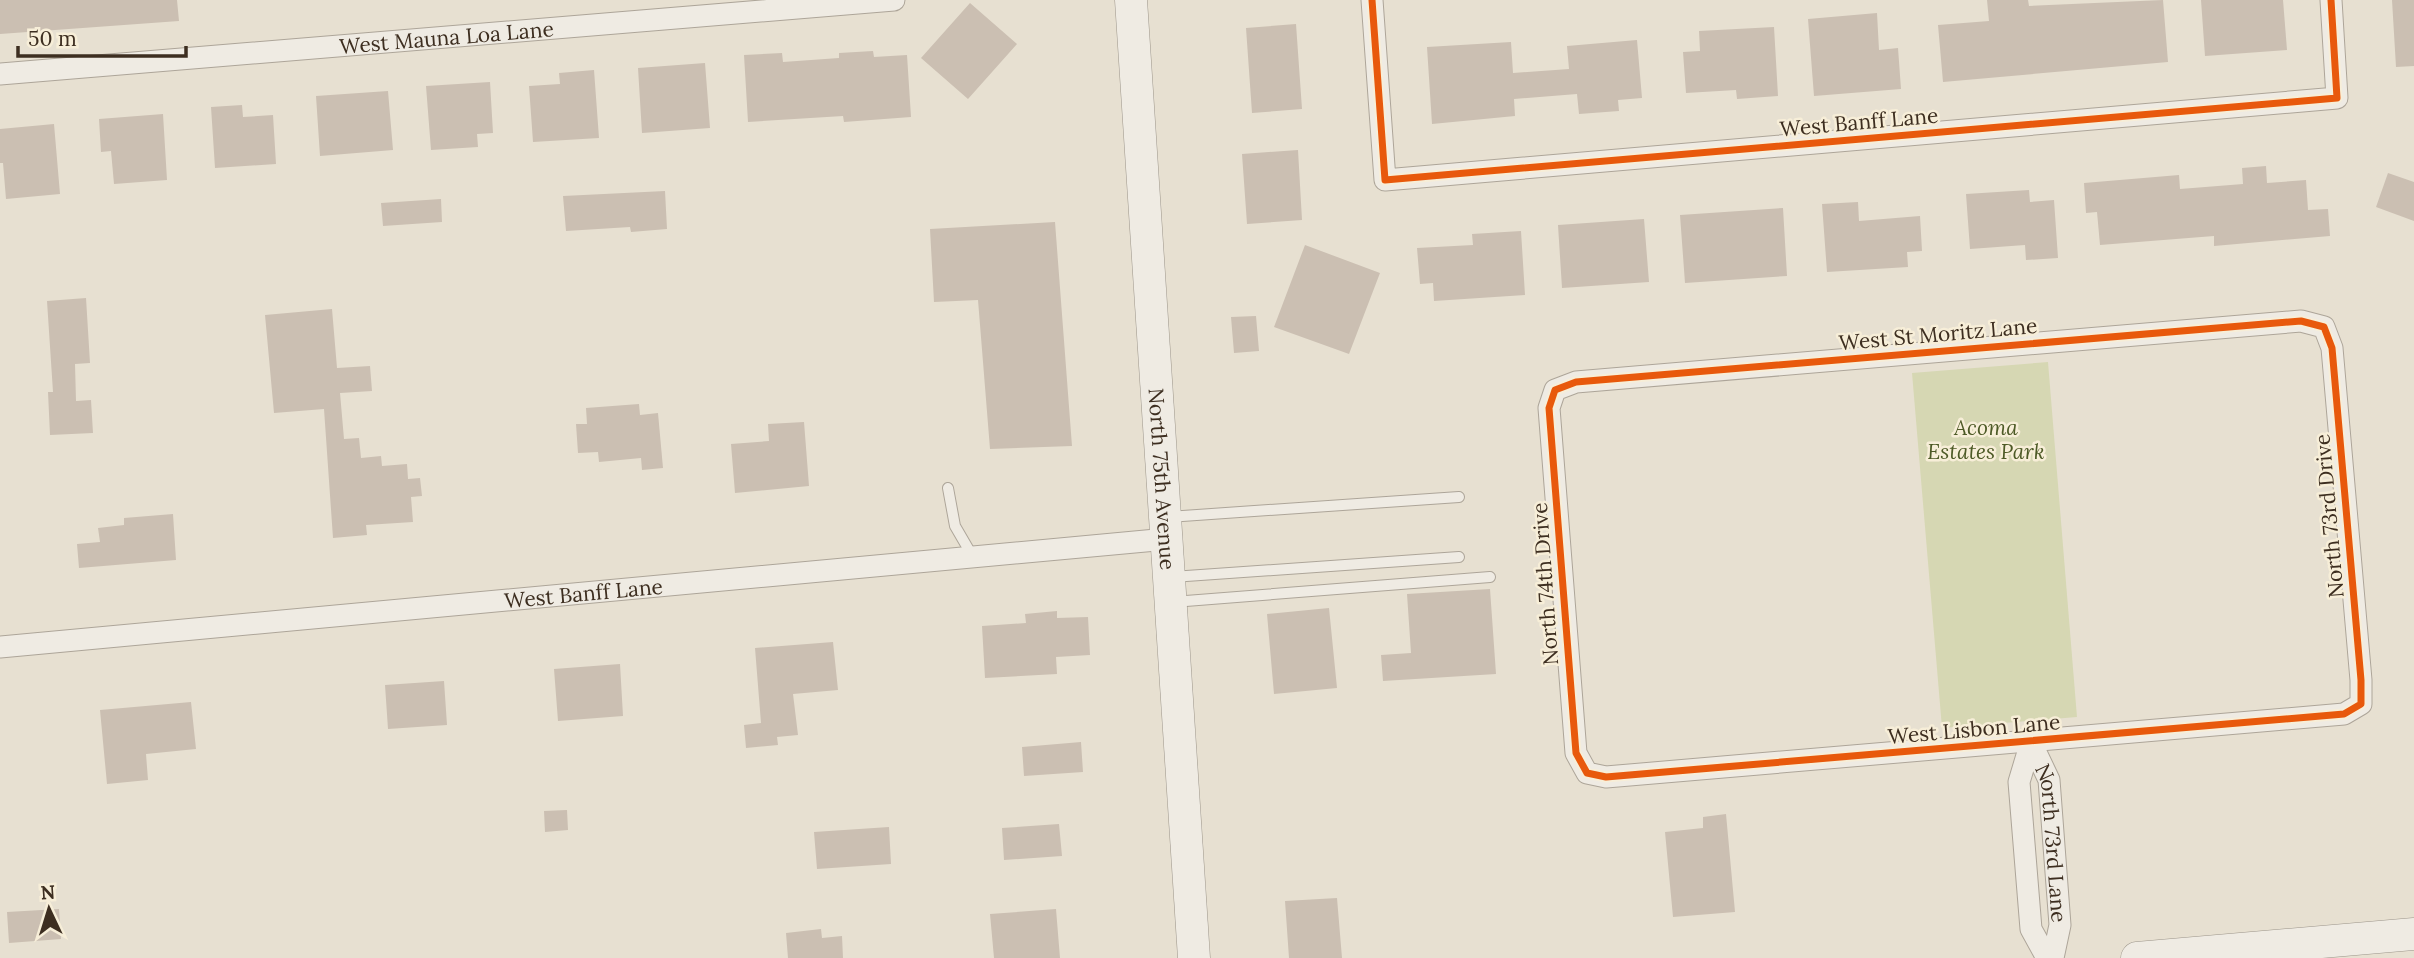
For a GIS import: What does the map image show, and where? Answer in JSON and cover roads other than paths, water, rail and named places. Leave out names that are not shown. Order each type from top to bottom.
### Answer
[{"type":"main road","name":"North 75th Avenue","points":[[1131,0],[1194,958]]},
{"type":"main road","points":[[2137,958],[2414,934]]},
{"type":"street","name":"West Banff Lane","points":[[1372,0],[1385,180],[2337,98],[2331,0]]},
{"type":"street","name":"West Mauna Loa Lane","points":[[0,74],[894,1]]},
{"type":"street","name":"West St Moritz Lane","points":[[1555,390],[1576,382],[2301,321],[2323,327]]},
{"type":"street","name":"North 73rd Drive","points":[[2323,327],[2332,348],[2361,704]]},
{"type":"street","name":"North 74th Drive","points":[[1555,390],[1549,408],[1576,753],[1587,773]]},
{"type":"street","name":"West Banff Lane","points":[[0,647],[973,557],[1166,528]]},
{"type":"street","name":"West Lisbon Lane","points":[[1587,773],[1606,777],[2031,742],[2344,714],[2361,704]]},
{"type":"street","name":"North 73rd Lane","points":[[2031,742],[2049,780],[2060,925],[2053,958]]},
{"type":"street","name":"North 73rd Lane","points":[[2031,742],[2019,782],[2031,929],[2047,958]]},
{"type":"street","points":[[2027,875],[2056,872]]},
{"type":"lane","points":[[948,488],[955,526],[973,557]]},
{"type":"lane","points":[[1166,528],[1459,497]]},
{"type":"lane","points":[[1170,590],[1460,557]]},
{"type":"lane","points":[[1170,590],[1490,577]]},
{"type":"park label","name":"Acoma Estates Park","points":[[1986,439]]}]
